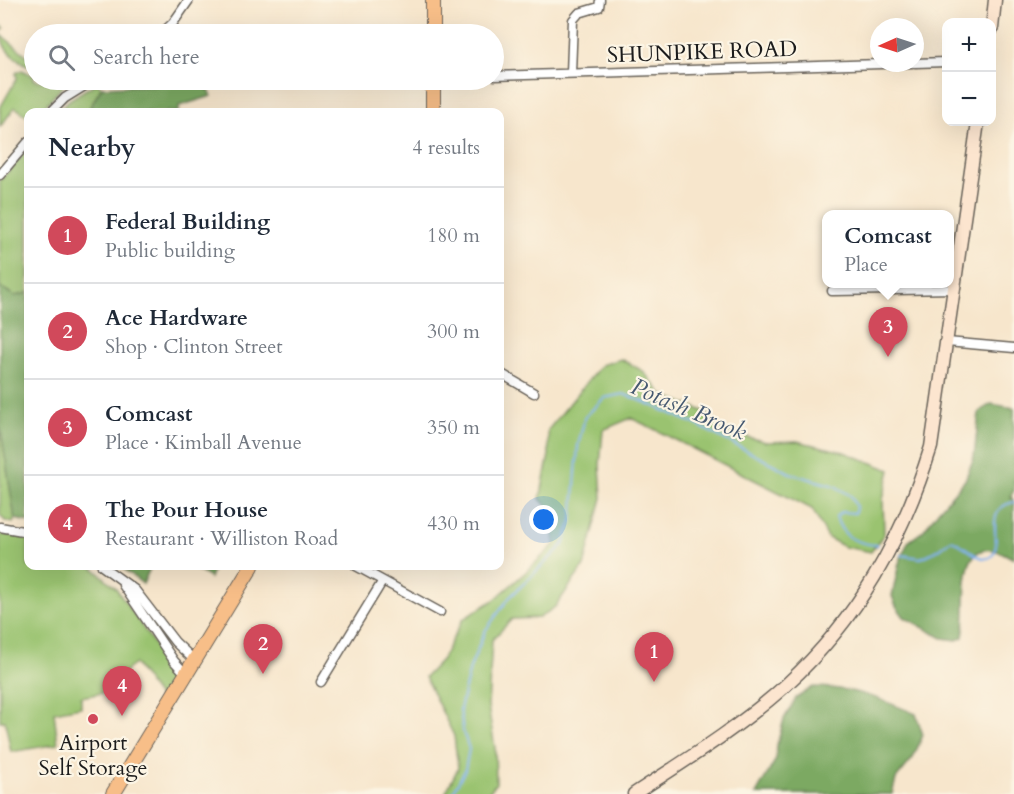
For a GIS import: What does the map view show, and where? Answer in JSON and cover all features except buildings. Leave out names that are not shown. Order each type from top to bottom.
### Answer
[{"type":"main road","points":[[432,24],[433,0]]},
{"type":"main road","points":[[993,18],[995,0]]},
{"type":"main road","points":[[433,90],[433,108]]},
{"type":"main road","points":[[634,794],[738,724],[785,686],[826,644],[861,598],[889,551],[916,493],[931,447],[977,126]]},
{"type":"main road","points":[[113,794],[250,570]]},
{"type":"street","points":[[172,24],[189,0]]},
{"type":"street","points":[[571,73],[573,20],[579,13],[599,7],[600,0]]},
{"type":"street","name":"SHUNPIKE ROAD","points":[[924,63],[942,62]]},
{"type":"street","name":"SHUNPIKE ROAD","points":[[504,76],[870,64]]},
{"type":"street","points":[[55,108],[78,90]]},
{"type":"street","points":[[0,175],[24,147]]},
{"type":"street","points":[[832,291],[955,289]]},
{"type":"street","points":[[947,342],[1014,348]]},
{"type":"street","points":[[504,375],[534,393]]},
{"type":"street","points":[[0,527],[24,531]]},
{"type":"street","points":[[107,570],[144,601],[175,642],[194,660]]},
{"type":"street","points":[[362,570],[440,612]]},
{"type":"street","points":[[119,579],[174,661],[186,674]]},
{"type":"street","points":[[321,682],[382,582]]},
{"type":"green space","points":[[1,35],[24,53],[24,63],[9,53]]},
{"type":"green space","points":[[24,71],[24,90],[59,90],[43,108],[24,108],[24,114],[15,107],[0,127],[0,108],[17,78],[16,73]]},
{"type":"green space","points":[[85,90],[100,90],[89,108],[61,108]]},
{"type":"green space","points":[[100,90],[209,90],[212,96],[179,106],[179,108],[89,108]]},
{"type":"green space","points":[[24,153],[24,294],[15,296],[0,287],[0,181]]},
{"type":"green space","points":[[0,287],[15,296],[24,294],[24,521],[15,519],[0,424]]},
{"type":"green space","points":[[621,359],[643,371],[663,395],[706,412],[725,431],[766,442],[797,441],[844,452],[890,470],[883,499],[884,534],[871,552],[845,547],[828,538],[812,509],[652,428],[631,418],[603,430],[600,465],[602,498],[584,566],[555,607],[539,618],[512,619],[492,640],[488,706],[495,748],[496,783],[488,794],[445,794],[458,768],[454,736],[425,677],[442,659],[463,619],[494,600],[555,544],[551,510],[540,499],[549,455],[548,430],[601,365]]},
{"type":"green space","points":[[991,404],[1014,408],[1014,490],[1011,496],[1014,503],[1014,559],[994,550],[980,551],[972,559],[966,588],[963,637],[957,640],[942,638],[904,617],[892,596],[899,563],[908,542],[923,531],[965,480],[974,457],[979,412]]},
{"type":"green space","points":[[0,424],[15,519],[13,523],[5,521],[0,515]]},
{"type":"green space","points":[[0,534],[24,537],[24,570],[96,570],[116,588],[171,669],[170,681],[159,698],[135,664],[107,692],[81,697],[81,707],[54,712],[58,744],[11,752],[5,721],[0,721]]},
{"type":"green space","points":[[125,570],[149,570],[143,584]]},
{"type":"green space","points":[[197,570],[213,570],[210,578]]},
{"type":"green space","points":[[813,687],[854,692],[916,714],[923,735],[913,758],[896,779],[892,794],[756,794],[776,759],[784,719],[796,698]]},
{"type":"waterway","name":"Potash Brook","points":[[452,794],[465,770],[469,749],[463,731],[460,709],[470,668],[485,631],[509,598],[563,545],[572,522],[578,446],[585,417],[604,398],[623,394],[642,401],[695,424],[792,474],[835,486],[851,496],[856,507],[855,513],[841,512],[836,517],[842,530],[852,539],[878,545]]},
{"type":"waterway","name":"Potash Brook","points":[[901,555],[921,558],[938,550],[951,540],[979,557],[988,558],[994,554],[996,547],[997,513],[1003,506],[1014,502]]},
{"type":"place","name":"Comcast","points":[[888,357]]},
{"type":"place","name":"Ace Hardware","points":[[263,674]]},
{"type":"place","name":"Federal Building","points":[[654,682]]},
{"type":"place","name":"The Pour House","points":[[122,716]]},
{"type":"place","name":"Airport Self Storage","points":[[93,719]]}]
